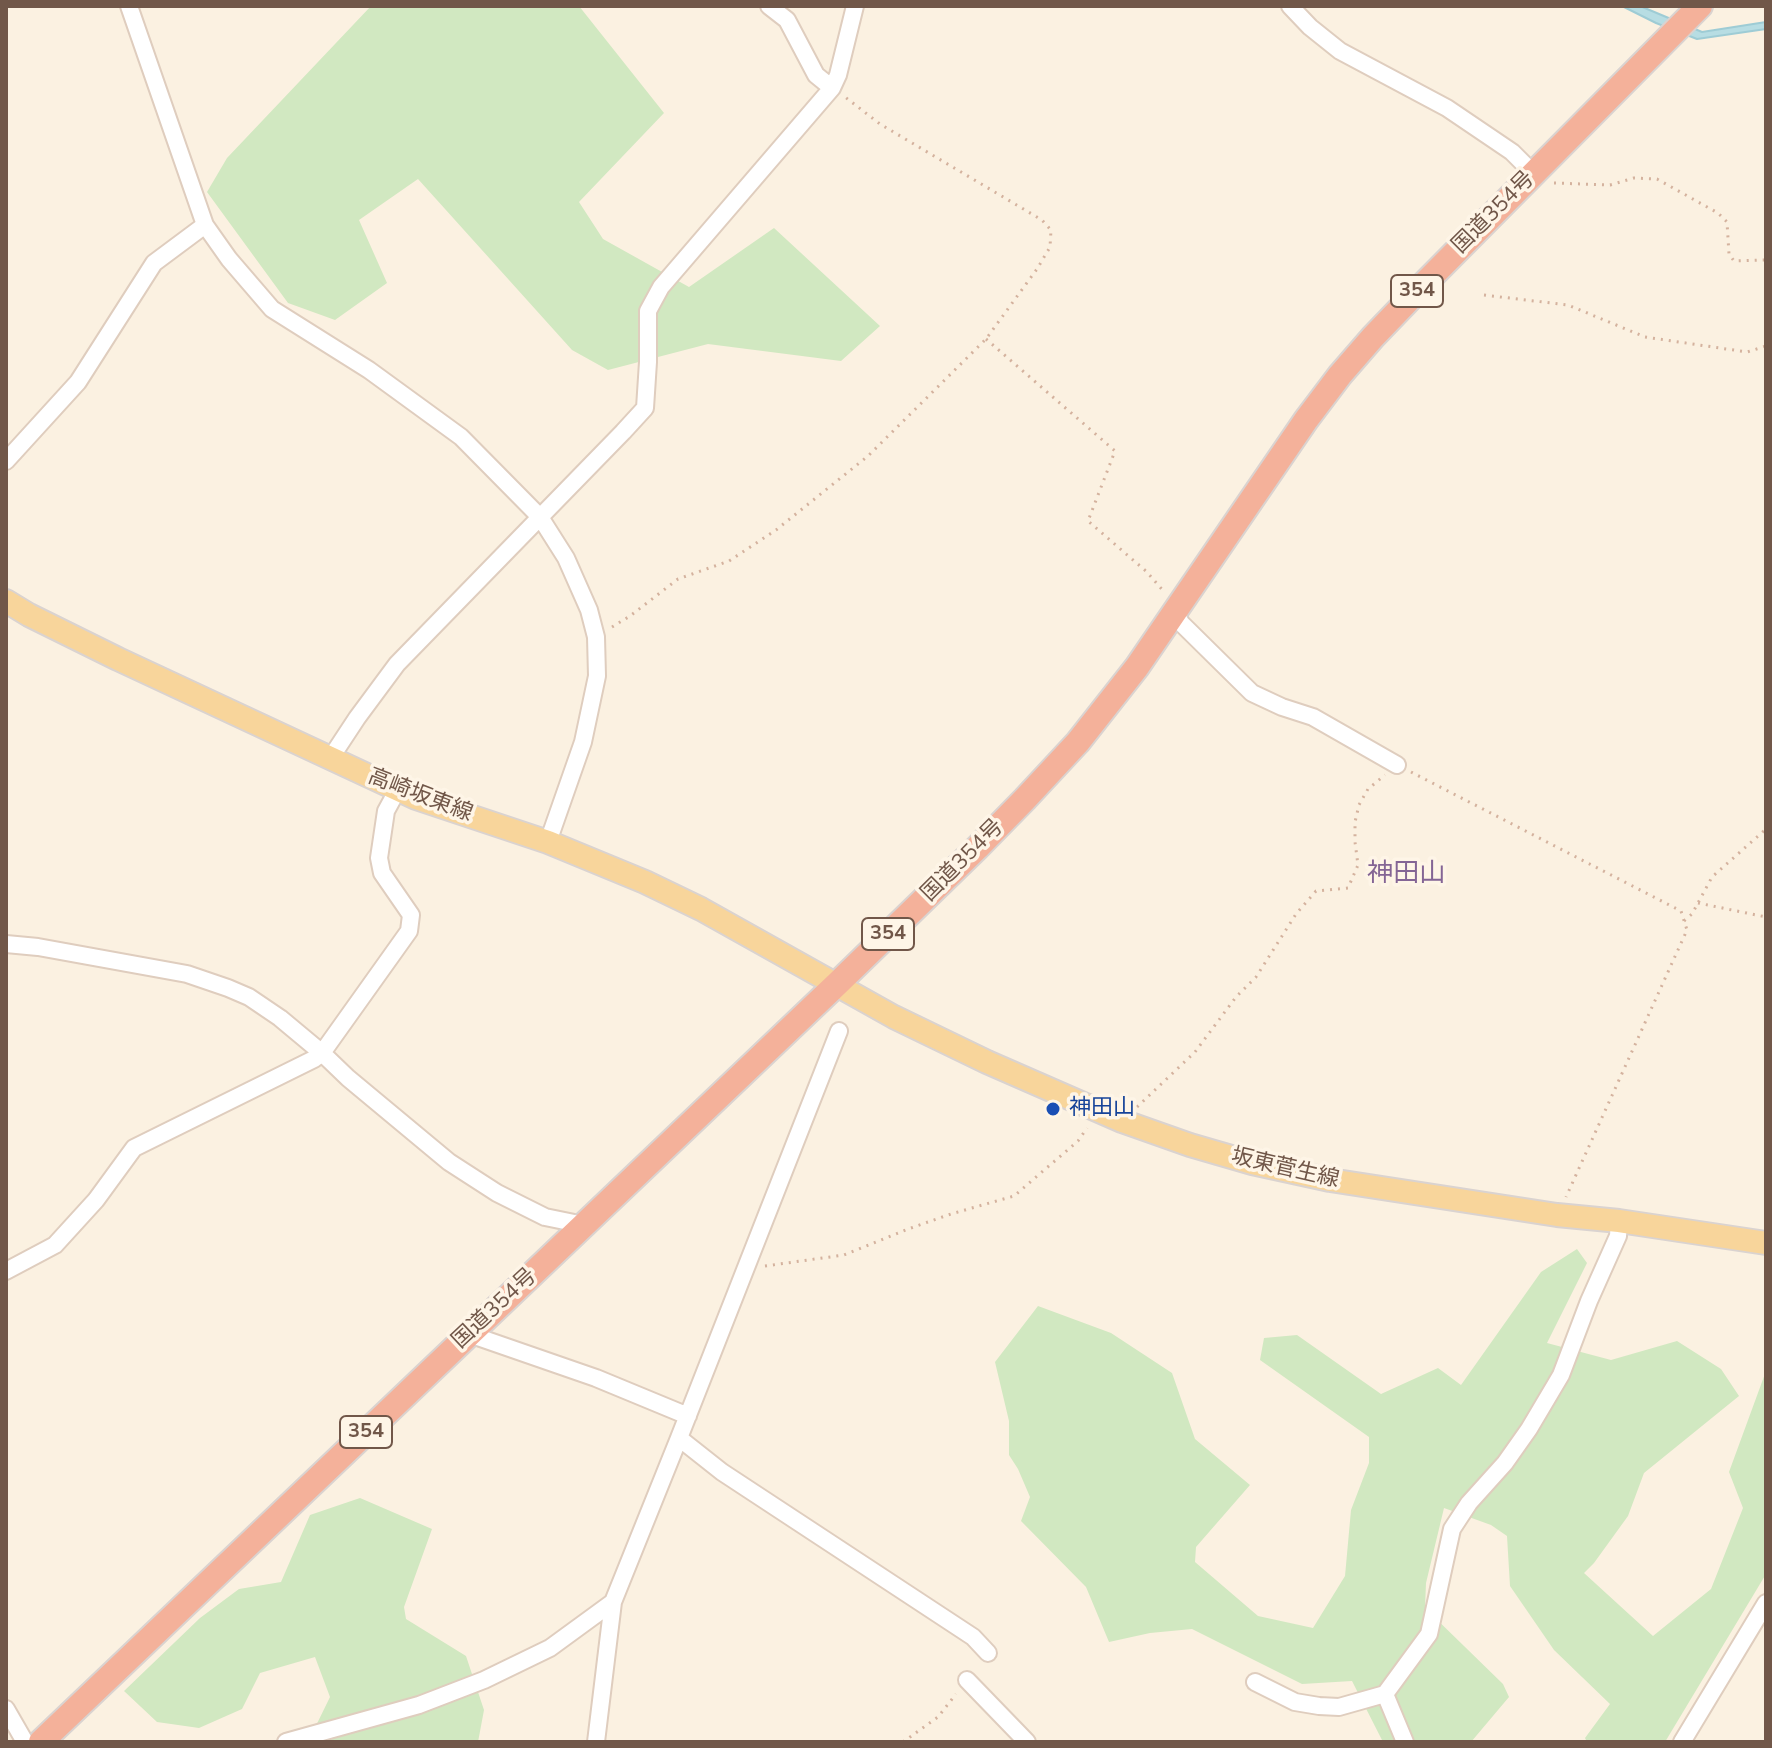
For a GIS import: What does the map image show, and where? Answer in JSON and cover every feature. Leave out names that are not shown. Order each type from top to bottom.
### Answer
[{"type":"highway","name":"国道354号","points":[[41,1742],[977,848],[1078,742],[1137,667],[1340,375],[1373,337],[1700,6]]},
{"type":"main road","name":"高崎坂東線","points":[[6,601],[118,659],[416,798],[548,842],[645,882],[701,909],[837,984]]},
{"type":"main road","name":"坂東菅生線","points":[[837,984],[894,1017],[967,1053],[1098,1111],[1190,1145],[1252,1163],[1317,1178],[1766,1243]]},
{"type":"street","points":[[129,6],[205,225],[229,259],[272,309],[369,370],[461,437],[540,517],[566,558],[589,610],[596,637],[597,676],[583,742],[548,842]]},
{"type":"street","points":[[769,6],[787,20],[816,75],[832,88]]},
{"type":"street","points":[[330,759],[397,664],[645,408],[648,311],[661,287],[832,88],[855,6]]},
{"type":"street","points":[[1290,6],[1340,51],[1447,108],[1512,152],[1534,174]]},
{"type":"street","points":[[6,461],[78,382],[154,263],[205,225]]},
{"type":"street","points":[[1174,610],[1181,623],[1252,693],[1313,717],[1397,765]]},
{"type":"street","points":[[6,1271],[55,1245],[96,1200],[134,1148],[322,1053],[409,931],[411,915],[382,873],[379,858],[386,811],[398,789]]},
{"type":"street","points":[[6,944],[187,974],[249,997],[280,1018],[449,1162],[497,1193],[545,1217],[584,1225]]},
{"type":"street","points":[[596,1742],[613,1602],[839,1031]]},
{"type":"street","points":[[1255,1682],[1295,1702],[1319,1706],[1339,1707],[1385,1694],[1429,1634],[1452,1529],[1469,1503],[1505,1463],[1561,1375],[1618,1236],[1619,1221]]},
{"type":"street","points":[[469,1334],[596,1378],[688,1416]]},
{"type":"street","points":[[679,1438],[722,1472],[973,1637],[988,1653]]},
{"type":"street","points":[[286,1742],[419,1705],[484,1680],[550,1648],[613,1602]]},
{"type":"street","points":[[1682,1742],[1766,1603]]},
{"type":"street","points":[[967,1680],[1027,1742]]},
{"type":"street","points":[[1385,1694],[1405,1742]]},
{"type":"street","points":[[6,1709],[25,1742]]},
{"type":"path","points":[[596,637],[630,616],[678,579],[729,561],[776,530],[868,456],[986,339],[1050,247],[1051,230],[1042,220],[880,124],[832,88]]},
{"type":"path","points":[[1534,174],[1552,183],[1610,185],[1634,178],[1657,179],[1718,213],[1727,222],[1729,254],[1734,261],[1766,260]]},
{"type":"path","points":[[1484,295],[1568,305],[1645,337],[1747,352],[1766,346]]},
{"type":"path","points":[[986,339],[1115,451],[1088,521],[1147,572],[1167,596],[1174,610]]},
{"type":"path","points":[[1122,1121],[1195,1052],[1236,997],[1256,977],[1296,914],[1316,891],[1348,888],[1358,865],[1355,822],[1359,805],[1368,789],[1397,765],[1681,911],[1687,930],[1557,1215]]},
{"type":"path","points":[[1684,921],[1692,914],[1712,877],[1766,829]]},
{"type":"path","points":[[1698,903],[1766,917]]},
{"type":"path","points":[[745,1269],[844,1255],[937,1219],[1014,1196],[1078,1141],[1098,1111]]},
{"type":"path","points":[[903,1742],[938,1717],[967,1680]]},
{"type":"green space","points":[[371,6],[579,6],[664,113],[579,202],[603,239],[689,287],[774,228],[880,326],[841,361],[708,344],[608,370],[572,350],[418,179],[359,220],[387,283],[335,320],[288,303],[207,192],[227,158]]},
{"type":"green space","points":[[1577,1249],[1587,1263],[1547,1343],[1611,1360],[1677,1341],[1721,1369],[1739,1396],[1644,1473],[1628,1516],[1584,1573],[1653,1636],[1711,1589],[1743,1508],[1729,1472],[1766,1371],[1766,1574],[1665,1742],[1587,1742],[1585,1738],[1610,1704],[1554,1650],[1510,1586],[1507,1536],[1491,1525],[1444,1508],[1426,1583],[1425,1608],[1503,1684],[1509,1697],[1471,1742],[1383,1742],[1352,1681],[1302,1684],[1192,1629],[1150,1633],[1109,1642],[1086,1587],[1021,1521],[1030,1497],[1009,1455],[1009,1421],[995,1362],[1038,1306],[1111,1333],[1172,1373],[1195,1439],[1250,1485],[1196,1547],[1195,1562],[1258,1616],[1313,1628],[1345,1576],[1351,1510],[1369,1463],[1369,1437],[1260,1360],[1264,1338],[1297,1335],[1381,1394],[1438,1368],[1461,1385],[1541,1272]]},
{"type":"green space","points":[[360,1498],[432,1529],[404,1607],[406,1619],[466,1656],[484,1710],[478,1742],[308,1742],[330,1697],[315,1657],[260,1673],[242,1709],[199,1728],[157,1722],[124,1691],[200,1618],[239,1589],[281,1582],[310,1515]]},
{"type":"water","points":[[1622,6],[1640,6],[1702,32],[1766,22],[1766,29],[1697,39]]},
{"type":"place","name":"神田山","points":[[1053,1109]]},
{"type":"district","name":"神田山","points":[[1406,875]]}]
